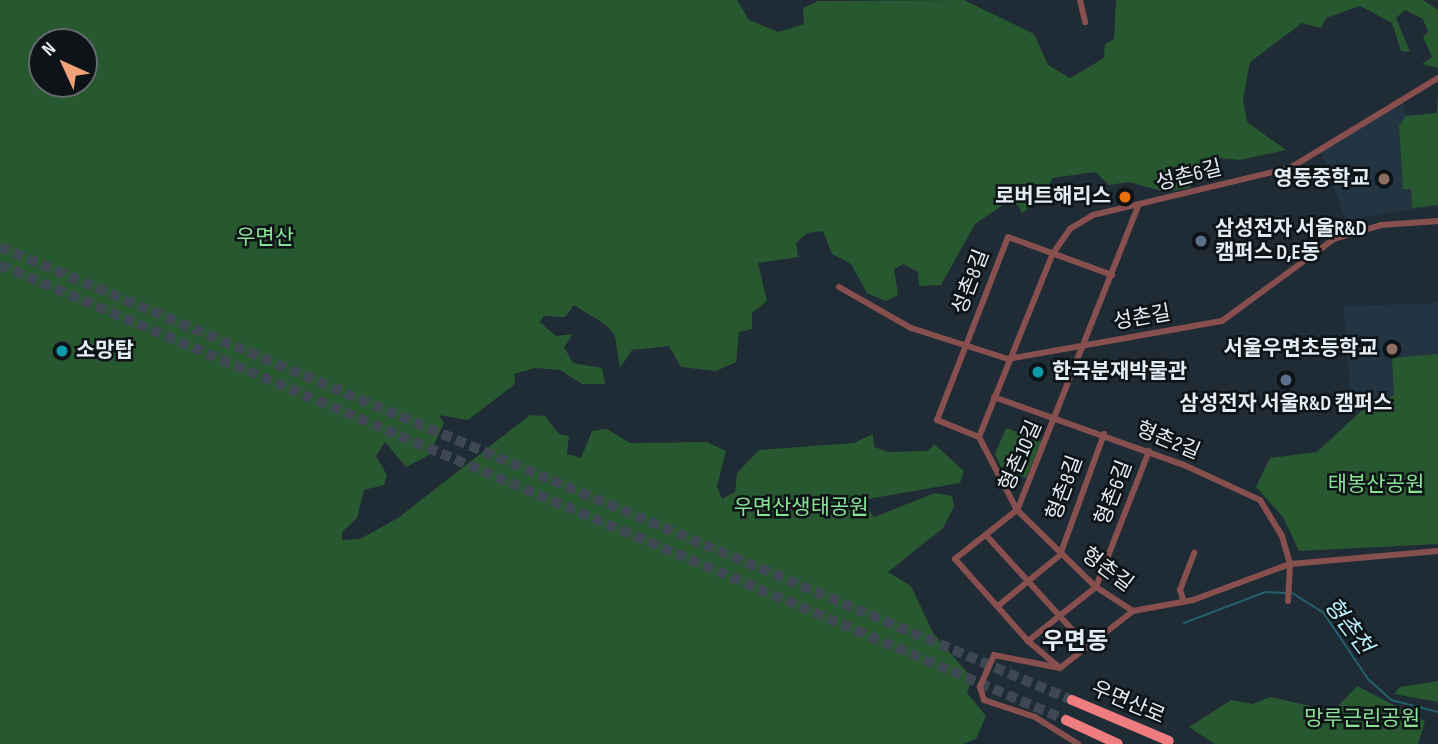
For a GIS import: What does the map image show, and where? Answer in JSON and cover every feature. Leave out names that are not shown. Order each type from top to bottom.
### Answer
[{"type":"highway","name":"우면산로","points":[[1072,700],[1170,741]]},
{"type":"highway","name":"우면산로","points":[[1066,720],[1118,744]]},
{"type":"street","points":[[1080,0],[1085,22]]},
{"type":"street","name":"성촌6길","points":[[1008,359],[1053,253],[1070,229],[1093,215],[1290,168],[1438,78]]},
{"type":"street","name":"형촌10길","points":[[1017,510],[1058,416],[1139,204]]},
{"type":"street","name":"성촌길","points":[[839,287],[911,327],[1008,359],[1222,321],[1334,239],[1381,225],[1438,221]]},
{"type":"street","name":"성촌8길","points":[[965,346],[1008,237],[1053,253]]},
{"type":"street","points":[[1053,253],[1112,275]]},
{"type":"street","points":[[965,346],[937,420],[979,437],[1008,359]]},
{"type":"street","name":"형촌2길","points":[[994,397],[1058,416],[1149,451],[1260,500],[1282,536],[1290,564]]},
{"type":"street","name":"형촌8길","points":[[1059,555],[1104,434]]},
{"type":"street","name":"형촌길","points":[[979,437],[1017,510],[1059,555],[1096,587],[1133,611],[1184,602],[1290,564],[1438,551]]},
{"type":"street","name":"형촌6길","points":[[1096,587],[1149,451]]},
{"type":"street","points":[[1017,510],[955,559],[1028,641],[1059,668]]},
{"type":"street","points":[[986,535],[1089,648]]},
{"type":"street","points":[[1184,602],[1180,590],[1194,553]]},
{"type":"street","points":[[998,606],[1059,555]]},
{"type":"street","points":[[1287,601],[1290,564]]},
{"type":"street","points":[[1028,641],[1096,587]]},
{"type":"street","points":[[1078,744],[1035,717],[984,700],[980,687],[994,655],[1059,668],[1089,648],[1133,611]]},
{"type":"shaded area","name":"영동중학교","points":[[1403,98],[1406,116],[1437,113],[1438,206],[1346,220],[1321,152]]},
{"type":"shaded area","name":"서울우면초등학교","points":[[1438,303],[1438,392],[1395,395],[1352,414],[1343,306]]},
{"type":"green space","name":"우면산","points":[[0,0],[737,0],[749,20],[778,32],[804,24],[803,8],[818,1],[964,0],[1034,34],[1048,65],[1070,78],[1104,58],[1105,44],[1114,39],[1116,0],[1423,0],[1438,10],[1438,68],[1422,64],[1432,57],[1423,37],[1428,32],[1423,19],[1405,10],[1396,18],[1410,52],[1401,51],[1392,23],[1360,6],[1326,18],[1321,28],[1302,23],[1250,62],[1243,99],[1247,122],[1286,150],[1240,160],[1219,158],[1189,188],[1165,192],[1129,182],[1109,185],[1095,172],[1053,178],[1042,198],[1022,213],[1018,205],[1003,205],[975,224],[941,285],[919,286],[918,272],[903,264],[894,269],[898,295],[886,301],[867,293],[851,264],[832,254],[823,231],[807,233],[796,243],[798,257],[758,263],[767,301],[752,313],[752,329],[739,332],[736,362],[716,371],[681,367],[669,346],[632,350],[620,368],[615,336],[606,325],[574,305],[565,317],[544,316],[540,322],[556,336],[573,334],[564,347],[573,363],[602,368],[605,384],[582,384],[560,370],[535,368],[514,374],[515,384],[468,420],[439,415],[444,423],[429,455],[406,467],[385,442],[376,456],[387,475],[384,485],[364,490],[357,518],[342,532],[342,540],[360,539],[398,518],[530,415],[545,416],[559,434],[569,436],[567,454],[581,458],[592,431],[607,429],[630,443],[707,442],[726,451],[717,486],[722,499],[735,492],[737,473],[759,450],[854,443],[873,434],[874,447],[888,452],[928,451],[934,444],[964,471],[960,483],[862,500],[874,517],[935,493],[952,496],[954,507],[943,528],[888,572],[911,586],[933,633],[972,678],[967,693],[986,716],[976,739],[963,744],[0,744]]},
{"type":"green space","points":[[1438,90],[1438,205],[1412,208],[1411,189],[1403,189],[1399,126],[1406,116],[1437,113]]},
{"type":"green space","name":"태봉산공원","points":[[1438,354],[1438,544],[1299,551],[1283,517],[1256,487],[1270,458],[1317,452],[1361,411],[1394,395],[1392,358]]},
{"type":"green space","points":[[1006,428],[1042,441],[1026,478],[1002,469],[995,454]]},
{"type":"green space","points":[[1438,681],[1438,702],[1394,694],[1400,687]]},
{"type":"green space","name":"망루근린공원","points":[[1357,686],[1425,721],[1418,744],[1215,744],[1189,727],[1231,700],[1253,704],[1270,697],[1333,711]]},
{"type":"waterway","name":"형촌천","points":[[1184,623],[1265,592],[1286,593]]},
{"type":"waterway","name":"형촌천","points":[[1292,593],[1323,612],[1368,679],[1391,700],[1438,712]]},
{"type":"tunnel","points":[[0,247],[1072,700]]},
{"type":"tunnel","points":[[0,265],[1066,720]]},
{"type":"place","name":"영동중학교","points":[[1384,179]]},
{"type":"place","name":"로버트해리스","points":[[1125,197]]},
{"type":"place","name":"삼성전자 서울R&D 캠퍼스 D,E동","points":[[1201,241]]},
{"type":"place","name":"서울우면초등학교","points":[[1392,349]]},
{"type":"place","name":"소망탑","points":[[62,351]]},
{"type":"place","name":"한국분재박물관","points":[[1038,372]]},
{"type":"place","name":"삼성전자 서울R&D 캠퍼스","points":[[1286,380]]},
{"type":"district","name":"우면동","points":[[1075,642]]},
{"type":"park label","name":"우면산생태공원","points":[[801,508]]}]
